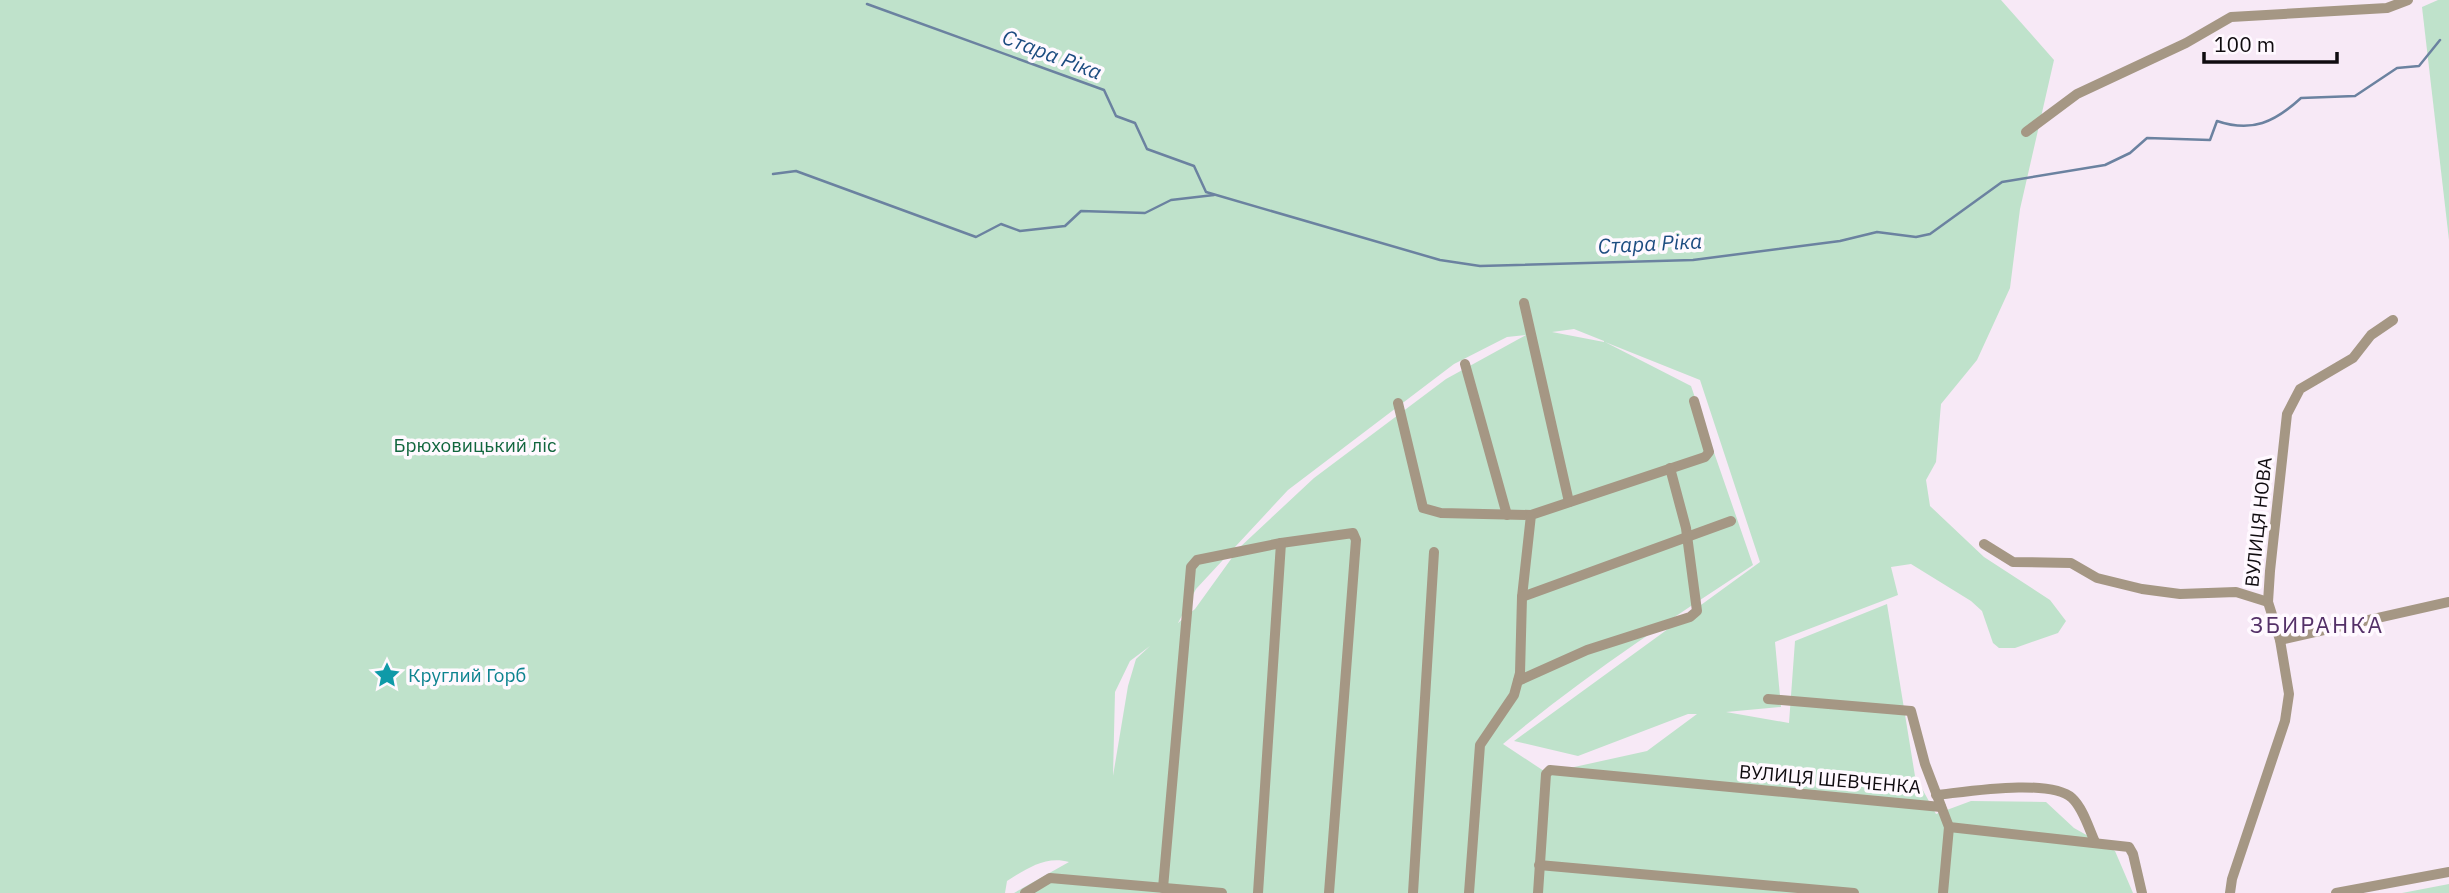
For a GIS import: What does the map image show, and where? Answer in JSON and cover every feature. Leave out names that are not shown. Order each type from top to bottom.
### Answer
[{"type":"street","points":[[2026,132],[2077,94],[2186,43],[2231,17],[2388,8],[2408,0]]},
{"type":"street","points":[[1524,303],[1569,502]]},
{"type":"street","name":"ВУЛИЦЯ НОВА","points":[[2231,890],[2286,721],[2289,694],[2280,640],[2268,602],[2287,414],[2300,389],[2353,358],[2371,335],[2393,320]]},
{"type":"street","points":[[1465,364],[1507,515]]},
{"type":"street","points":[[1398,403],[1423,508],[1441,513],[1531,515],[1705,457],[1709,452],[1694,401]]},
{"type":"street","points":[[1518,681],[1587,650],[1690,617],[1698,611],[1687,537],[1670,468]]},
{"type":"street","points":[[1469,893],[1480,745],[1514,695],[1518,681],[1522,597],[1531,515]]},
{"type":"street","points":[[1522,597],[1731,521]]},
{"type":"street","points":[[1163,888],[1191,567],[1197,561],[1281,543],[1353,533],[1356,540],[1329,893]]},
{"type":"street","points":[[1258,893],[1281,543]]},
{"type":"street","points":[[1984,544],[2013,562],[2071,563],[2096,578],[2142,589],[2180,594],[2236,592],[2268,602]]},
{"type":"street","points":[[1413,893],[1434,552]]},
{"type":"street","points":[[2280,640],[2449,602]]},
{"type":"street","points":[[1768,699],[1911,711],[1925,764],[1941,807]]},
{"type":"street","name":"ВУЛИЦЯ ШЕВЧЕНКА","points":[[1539,865],[1546,774],[1550,770],[1941,807],[1949,827]]},
{"type":"street","points":[[1936,795],[2001,789],[2056,790],[2072,799],[2095,842]]},
{"type":"street","points":[[1943,893],[1949,827],[2129,847],[2142,893]]},
{"type":"street","points":[[1538,893],[1539,865],[1854,893]]},
{"type":"street","points":[[2336,893],[2362,891],[2449,872]]},
{"type":"street","points":[[1025,893],[1050,878],[1222,893]]},
{"type":"green space","name":"Брюховицький ліс","points":[[0,0],[2001,0],[2054,60],[2020,209],[2010,288],[1977,360],[1941,404],[1936,462],[1926,480],[1930,506],[1984,557],[2050,600],[2066,621],[2058,633],[2015,648],[1999,648],[1993,643],[1982,611],[1971,601],[1911,564],[1891,567],[1898,595],[1775,642],[1781,707],[1726,712],[1789,723],[1795,641],[1887,604],[1915,776],[1936,814],[1971,801],[2046,802],[2074,828],[2115,851],[2133,893],[1014,893],[1069,862],[1052,860],[1036,864],[1007,881],[1005,893],[0,893]],"holes":[[[1574,329],[1604,342],[1552,332]],[[1526,335],[1446,379],[1314,478],[1239,548],[1195,609],[1178,623],[1196,589],[1288,490],[1454,364],[1507,337]],[[1605,342],[1700,380],[1760,562],[1514,741],[1578,756],[1688,714],[1697,714],[1647,751],[1547,773],[1503,744],[1594,673],[1753,565],[1691,386]],[[1150,646],[1136,659],[1128,686],[1113,776],[1115,692],[1130,661]]]},
{"type":"green space","points":[[2438,0],[2449,0],[2449,240],[2422,7]]},
{"type":"green space","points":[[2449,884],[2449,893],[2402,893]]},
{"type":"waterway","name":"Стара Ріка","points":[[867,4],[1104,90],[1116,116],[1135,123],[1147,149],[1194,166],[1206,192],[1440,260],[1480,266],[1693,260],[1840,241],[1877,232],[1916,237],[1930,234],[2002,182],[2105,165],[2130,153],[2147,138],[2210,140],[2217,121],[2241,126],[2262,123],[2282,113],[2301,98],[2355,96],[2397,68],[2419,66],[2440,40]]},
{"type":"waterway","points":[[773,174],[796,171],[976,237],[1001,224],[1020,231],[1065,226],[1081,211],[1145,213],[1171,200],[1214,195]]},
{"type":"place","name":"Круглий Горб","points":[[387,675]]},
{"type":"district","name":"ЗБИРАНКА","points":[[2317,625]]}]
